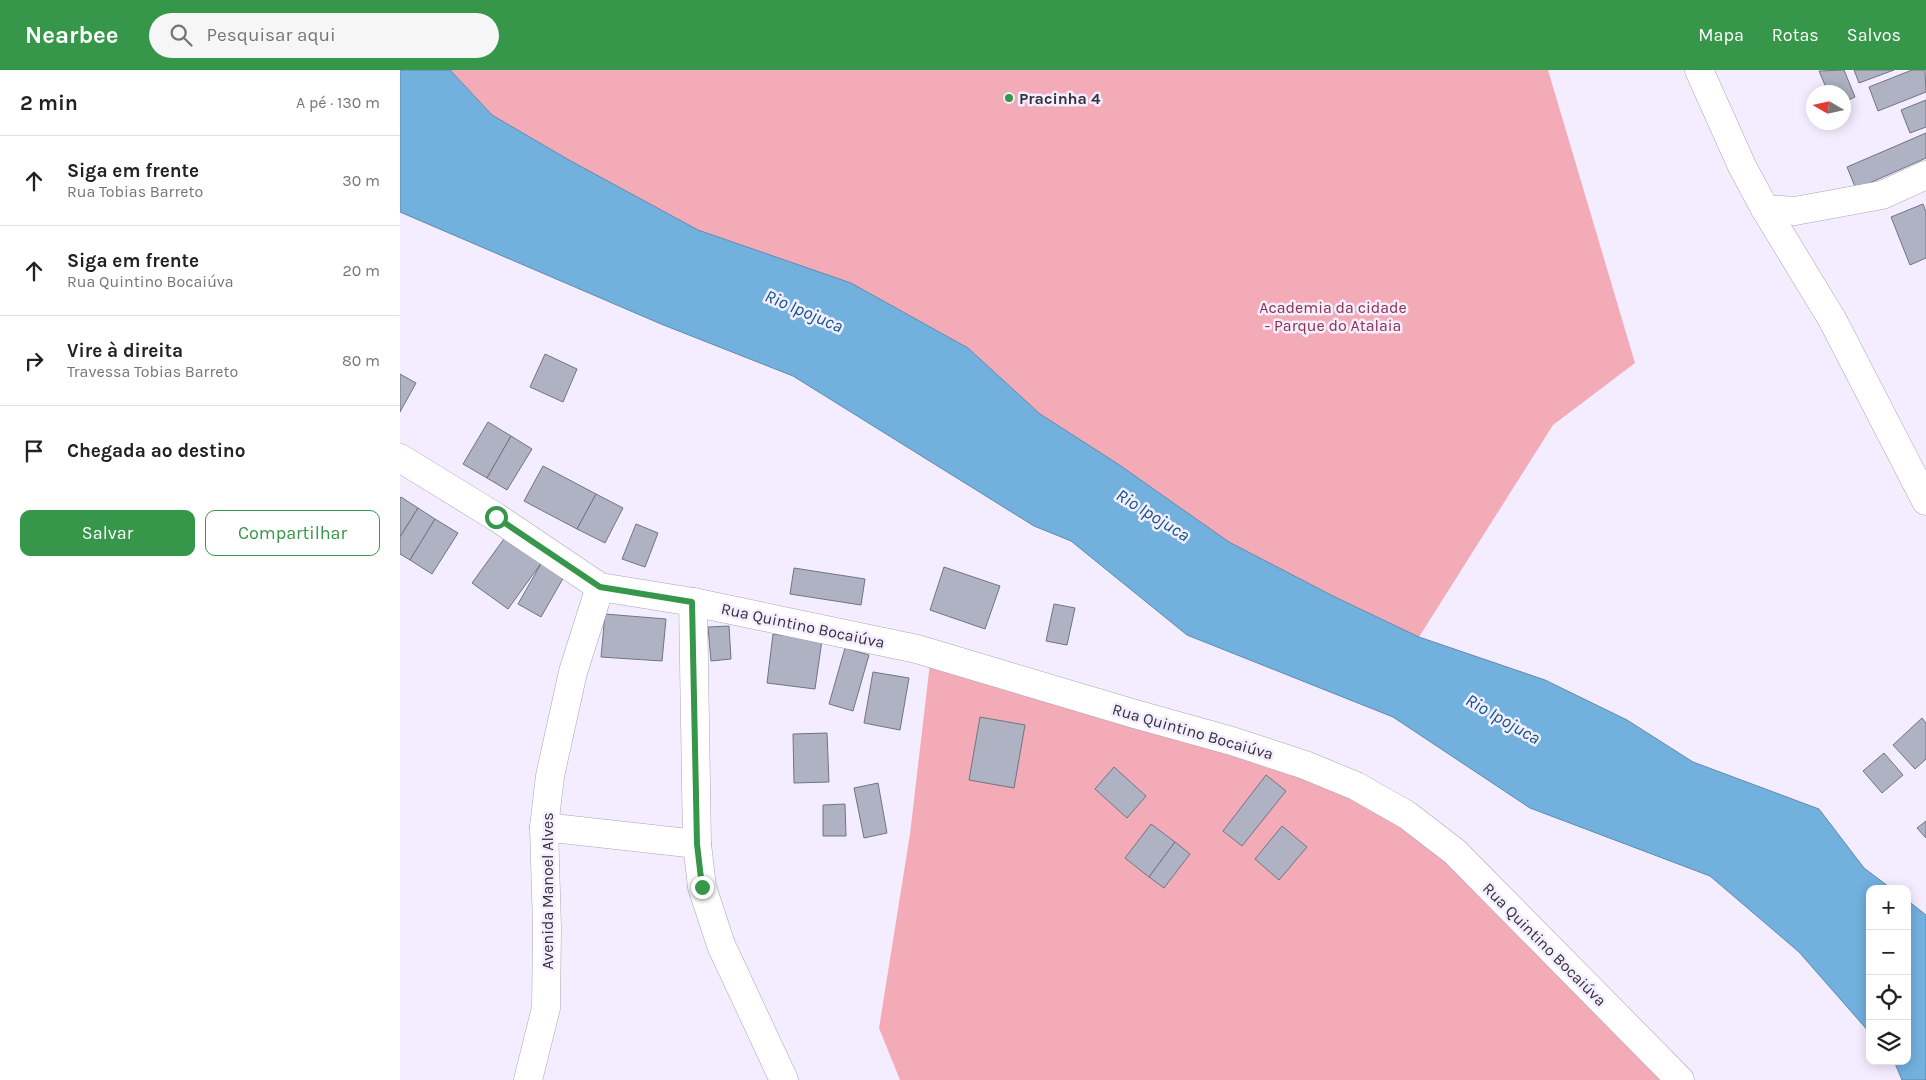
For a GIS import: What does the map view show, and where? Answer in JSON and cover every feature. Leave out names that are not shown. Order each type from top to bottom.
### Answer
[{"type":"street","points":[[1699,70],[1742,166],[1765,209],[1832,319],[1926,501]]},
{"type":"street","points":[[1765,209],[1795,211],[1882,195],[1926,175]]},
{"type":"street","points":[[400,458],[496,517],[600,587]]},
{"type":"street","name":"Rua Quintino Bocaiúva","points":[[600,587],[692,602],[917,649],[1126,712],[1232,741],[1306,765],[1356,786],[1407,815],[1455,852],[1680,1080]]},
{"type":"street","name":"Avenida Manoel Alves","points":[[528,1080],[546,1008],[548,961],[544,827],[550,776],[569,690],[600,587]]},
{"type":"street","points":[[692,602],[697,844],[702,887],[721,945],[784,1080]]},
{"type":"street","points":[[544,827],[697,844]]},
{"type":"green space","name":"Academia da cidade - Parque do Atalaia","points":[[450,70],[1548,70],[1635,363],[1553,425],[1419,637],[1335,597],[1229,542],[1118,464],[1040,414],[968,348],[851,283],[698,230],[569,160],[492,115]]},
{"type":"green space","points":[[930,663],[1321,777],[1468,858],[1666,1080],[900,1080],[879,1028],[910,834]]},
{"type":"water","name":"Rio Ipojuca","points":[[400,70],[450,70],[492,115],[569,160],[698,230],[851,283],[968,348],[1040,414],[1118,464],[1229,542],[1335,597],[1419,637],[1545,680],[1627,720],[1693,762],[1819,809],[1864,868],[1887,885],[1866,885],[1866,1028],[1799,952],[1710,876],[1530,808],[1393,717],[1187,635],[1071,541],[1034,526],[793,376],[661,324],[400,212]]},
{"type":"water","points":[[1911,903],[1926,915],[1926,1080],[1902,1080],[1896,1065],[1911,1065]]},
{"type":"building","points":[[1844,70],[1850,85],[1825,85],[1819,71]]},
{"type":"building","points":[[1854,70],[1894,70],[1859,83]]},
{"type":"building","points":[[1912,70],[1925,70],[1926,92],[1878,111],[1869,87]]},
{"type":"building","points":[[1851,87],[1855,97],[1851,99]]},
{"type":"building","points":[[1926,100],[1926,127],[1910,133],[1901,110]]},
{"type":"building","points":[[1926,133],[1926,158],[1856,189],[1847,167]]},
{"type":"building","points":[[1923,204],[1926,212],[1926,258],[1910,265],[1891,217]]},
{"type":"building","points":[[545,354],[577,369],[563,402],[530,387]]},
{"type":"building","points":[[400,374],[416,383],[400,412]]},
{"type":"building","points":[[488,422],[511,436],[487,478],[463,464]]},
{"type":"building","points":[[511,436],[532,449],[507,490],[487,478]]},
{"type":"building","points":[[543,466],[596,494],[577,529],[524,501]]},
{"type":"building","points":[[596,494],[623,508],[605,543],[577,529]]},
{"type":"building","points":[[400,498],[418,508],[400,537]]},
{"type":"building","points":[[418,508],[435,519],[410,560],[400,554],[400,537]]},
{"type":"building","points":[[435,519],[458,533],[432,574],[410,560]]},
{"type":"building","points":[[636,524],[658,533],[645,567],[622,559]]},
{"type":"building","points":[[506,536],[542,562],[508,609],[472,583]]},
{"type":"building","points":[[542,562],[565,575],[541,617],[518,604]]},
{"type":"building","points":[[944,567],[1000,586],[985,629],[930,610]]},
{"type":"building","points":[[794,568],[865,579],[861,605],[790,594]]},
{"type":"building","points":[[1054,604],[1075,608],[1067,645],[1046,641]]},
{"type":"building","points":[[605,614],[666,619],[662,661],[601,657]]},
{"type":"building","points":[[729,626],[731,659],[711,661],[708,627]]},
{"type":"building","points":[[773,634],[822,640],[815,689],[767,683]]},
{"type":"building","points":[[845,648],[869,655],[853,711],[829,704]]},
{"type":"building","points":[[873,672],[909,678],[900,730],[864,723]]},
{"type":"building","points":[[980,717],[1025,725],[1014,788],[969,780]]},
{"type":"building","points":[[1922,718],[1926,723],[1926,759],[1915,769],[1893,745]]},
{"type":"building","points":[[827,733],[829,782],[794,783],[793,734]]},
{"type":"building","points":[[1884,753],[1903,775],[1882,793],[1863,771]]},
{"type":"building","points":[[1114,767],[1146,796],[1127,818],[1095,789]]},
{"type":"building","points":[[1266,775],[1286,791],[1242,846],[1223,831]]},
{"type":"building","points":[[878,783],[887,833],[864,838],[854,788]]},
{"type":"building","points":[[845,804],[846,836],[823,836],[823,805]]},
{"type":"building","points":[[1926,821],[1926,838],[1917,828]]},
{"type":"building","points":[[1151,824],[1175,842],[1149,877],[1125,858]]},
{"type":"building","points":[[1282,826],[1307,847],[1279,880],[1255,859]]},
{"type":"building","points":[[1175,842],[1190,854],[1164,888],[1149,877]]},
{"type":"place","name":"Pracinha 4","points":[[1009,98]]},
{"type":"route","points":[[496,517],[600,587],[692,602],[697,844],[702,887]]}]
